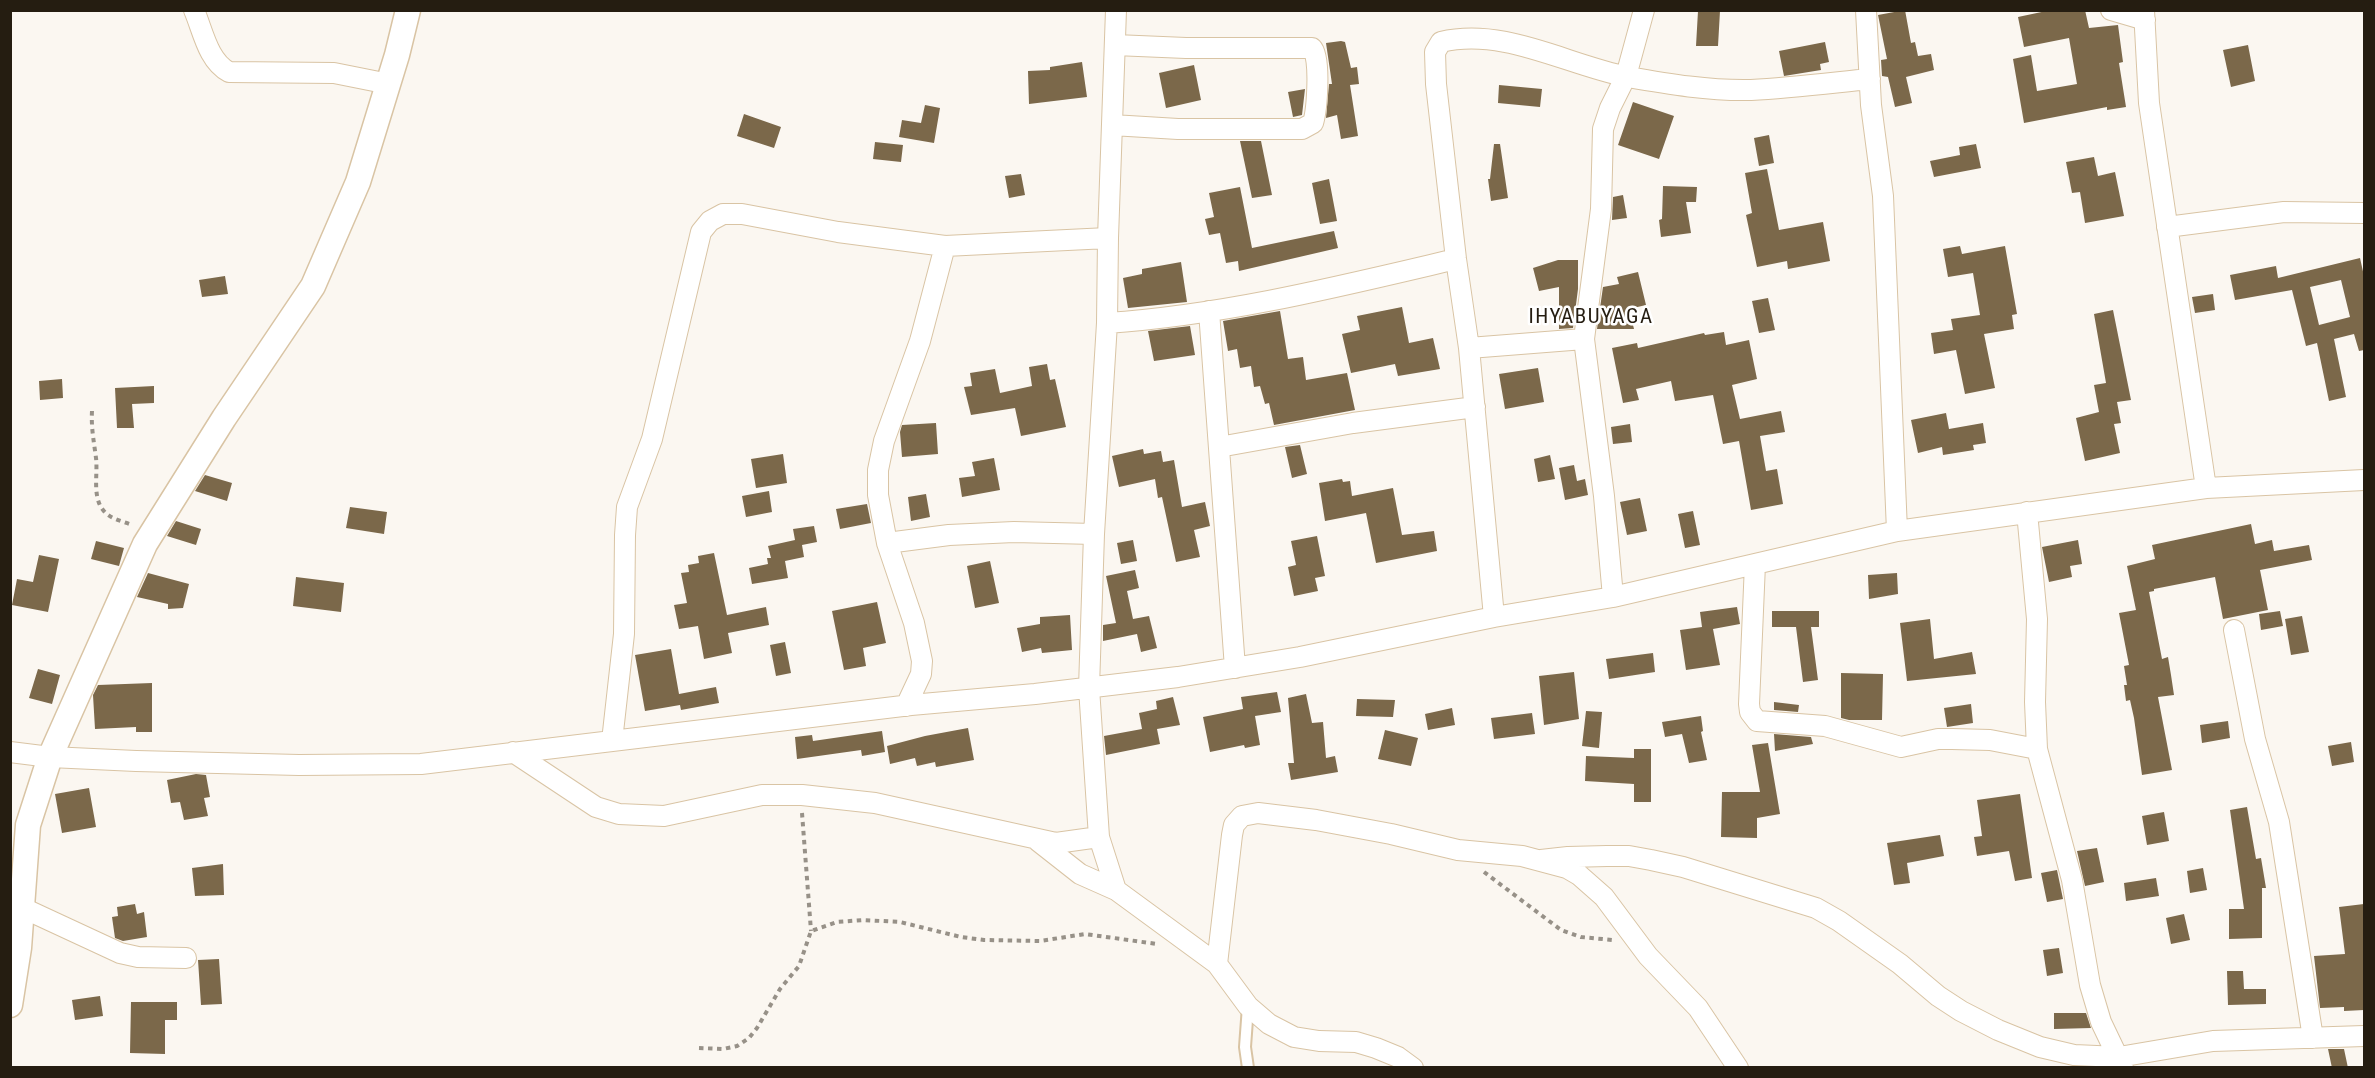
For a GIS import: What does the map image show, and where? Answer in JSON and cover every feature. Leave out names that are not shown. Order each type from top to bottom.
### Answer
[{"type":"street","points":[[194,10],[213,58],[221,68],[229,72],[334,73],[389,84]]},
{"type":"street","points":[[10,1005],[19,948],[28,825],[50,757],[152,533],[224,418],[313,286],[358,182],[389,84],[408,10]]},
{"type":"street","points":[[1116,10],[1107,323],[1094,534],[1089,688],[1099,837],[1116,890]]},
{"type":"street","points":[[1613,597],[1604,496],[1584,339],[1601,209],[1603,129],[1610,108],[1626,76],[1644,10]]},
{"type":"street","points":[[1866,10],[1870,79],[1883,196],[1897,531]]},
{"type":"street","points":[[2111,10],[2144,15],[2149,104],[2206,488]]},
{"type":"street","points":[[1494,617],[1470,348],[1456,259],[1436,84],[1435,52],[1441,42],[1456,39],[1495,41],[1522,46],[1626,76],[1698,87],[1749,90],[1870,79]]},
{"type":"street","points":[[1112,125],[1178,129],[1302,129],[1313,123],[1316,114],[1317,58],[1312,48],[1115,45]]},
{"type":"street","points":[[2167,227],[2284,212],[2364,213]]},
{"type":"street","points":[[612,741],[624,634],[627,507],[652,439],[701,232],[710,221],[723,214],[742,214],[838,232],[945,246],[1108,238]]},
{"type":"street","points":[[906,706],[921,674],[922,661],[914,623],[887,543],[878,495],[878,470],[892,419],[921,341],[945,246]]},
{"type":"street","points":[[1107,323],[1150,320],[1209,311],[1346,285],[1456,259]]},
{"type":"street","points":[[1209,311],[1235,669]]},
{"type":"street","points":[[1470,348],[1584,339]]},
{"type":"street","points":[[1219,447],[1353,423],[1475,407]]},
{"type":"street","points":[[10,752],[50,757],[159,762],[421,764],[906,706],[1089,688],[1235,669],[1494,617],[1613,597],[1897,531],[2206,488],[2364,480]]},
{"type":"street","points":[[2027,512],[2037,619],[2035,702],[2037,749],[2072,879],[2090,985],[2102,1022],[2121,1062]]},
{"type":"street","points":[[887,543],[949,535],[1014,531],[1094,534]]},
{"type":"street","points":[[1755,564],[1749,704],[1750,712],[1757,721],[1826,726],[1901,747],[1938,739],[1952,739],[1990,740],[2037,749]]},
{"type":"street","points":[[2234,630],[2255,739],[2278,822],[2313,1038]]},
{"type":"street","points":[[513,752],[596,807],[619,814],[664,816],[762,795],[802,795],[875,803],[1056,843],[1099,837]]},
{"type":"street","points":[[1217,964],[1232,835],[1234,825],[1242,816],[1258,813],[1316,820],[1391,834],[1458,850],[1522,856],[1567,868],[1604,897],[1648,956],[1698,1008],[1738,1068]]},
{"type":"street","points":[[1037,840],[1080,874],[1116,890],[1217,964],[1248,1006],[1269,1024],[1294,1037],[1319,1041],[1356,1042],[1398,1057],[1413,1068]]},
{"type":"street","points":[[1541,860],[1629,856],[1683,867],[1816,908],[1839,921],[1900,964],[1938,996],[1961,1011],[1998,1030],[2040,1047],[2074,1055],[2121,1062],[2213,1041],[2364,1036]]},
{"type":"street","points":[[22,908],[120,953],[138,957],[186,958]]},
{"type":"lane","points":[[1248,1006],[1245,1047],[1248,1068]]},
{"type":"path","points":[[92,411],[98,500],[102,509],[110,517],[152,533]]},
{"type":"path","points":[[699,1048],[723,1050],[737,1046],[748,1038],[757,1028],[780,988],[800,966],[812,932],[802,795]]},
{"type":"path","points":[[1458,850],[1508,892],[1561,930],[1581,937],[1614,940],[1648,956]]},
{"type":"path","points":[[812,932],[837,921],[863,920],[900,922],[961,937],[984,940],[1040,941],[1084,934],[1140,943],[1187,943]]},
{"type":"building","points":[[1905,10],[1911,43],[1915,42],[1918,56],[1931,54],[1934,70],[1906,77],[1912,103],[1895,107],[1888,77],[1882,76],[1881,60],[1887,59],[1878,15]]},
{"type":"building","points":[[2051,10],[2085,10],[2089,28],[2118,25],[2123,62],[2119,63],[2126,107],[2107,110],[2107,107],[2024,123],[2013,59],[2031,55],[2037,91],[2077,84],[2069,38],[2024,47],[2018,17]]},
{"type":"building","points":[[1698,11],[1720,11],[1718,46],[1696,46]]},
{"type":"building","points":[[1345,42],[1351,68],[1357,67],[1359,84],[1350,85],[1358,136],[1341,139],[1337,115],[1326,118],[1329,84],[1332,84],[1326,43]]},
{"type":"building","points":[[1825,42],[1829,62],[1820,64],[1821,70],[1784,76],[1779,51]]},
{"type":"building","points":[[2248,45],[2255,81],[2231,87],[2223,50]]},
{"type":"building","points":[[1082,62],[1087,97],[1029,104],[1028,71],[1050,70],[1050,67]]},
{"type":"building","points":[[1194,65],[1201,100],[1166,108],[1159,73]]},
{"type":"building","points":[[1499,85],[1542,89],[1540,107],[1498,103]]},
{"type":"building","points":[[1305,89],[1302,115],[1293,117],[1288,92]]},
{"type":"building","points":[[1633,102],[1674,116],[1659,159],[1618,145]]},
{"type":"building","points":[[925,105],[940,108],[934,143],[899,137],[902,120],[921,123]]},
{"type":"building","points":[[744,114],[781,127],[774,148],[737,136]]},
{"type":"building","points":[[1769,135],[1774,163],[1759,166],[1754,138]]},
{"type":"building","points":[[1240,141],[1261,141],[1272,195],[1252,198]]},
{"type":"building","points":[[875,142],[903,145],[901,162],[873,159]]},
{"type":"building","points":[[1494,144],[1500,144],[1508,198],[1491,201],[1488,179],[1490,179]]},
{"type":"building","points":[[1976,144],[1981,168],[1934,177],[1930,161],[1960,155],[1959,147]]},
{"type":"building","points":[[2094,157],[2098,176],[2115,172],[2124,216],[2085,223],[2080,192],[2072,193],[2066,162]]},
{"type":"building","points":[[1767,169],[1779,230],[1823,222],[1830,261],[1788,269],[1787,261],[1757,267],[1746,215],[1752,213],[1745,173]]},
{"type":"building","points":[[1021,174],[1025,195],[1009,198],[1005,176]]},
{"type":"building","points":[[1329,179],[1337,221],[1320,224],[1312,183]]},
{"type":"building","points":[[1663,186],[1697,187],[1696,202],[1686,202],[1691,233],[1661,237],[1659,220],[1662,219]]},
{"type":"building","points":[[1240,187],[1252,248],[1334,231],[1338,248],[1239,271],[1238,261],[1226,263],[1220,233],[1209,235],[1205,219],[1214,217],[1209,193]]},
{"type":"building","points":[[1623,195],[1627,218],[1612,220],[1613,197]]},
{"type":"building","points":[[1960,246],[1962,254],[2005,246],[2017,314],[2012,315],[2014,329],[1984,334],[1995,388],[1965,394],[1956,350],[1934,354],[1931,333],[1953,330],[1951,319],[1980,315],[1973,273],[1948,277],[1943,249]]},
{"type":"building","points":[[2360,258],[2364,276],[2364,350],[2359,351],[2354,334],[2334,339],[2346,397],[2329,401],[2317,343],[2306,346],[2292,290],[2235,300],[2230,275],[2276,266],[2278,278]],"holes":[[[2341,280],[2350,317],[2319,325],[2310,287]]]},
{"type":"building","points":[[1558,260],[1578,260],[1578,289],[1573,328],[1559,329],[1559,287],[1539,291],[1533,268]]},
{"type":"building","points":[[1181,262],[1187,302],[1128,308],[1123,278],[1142,274],[1142,269]]},
{"type":"building","points":[[1638,272],[1646,305],[1629,309],[1634,329],[1597,329],[1603,287],[1619,284],[1617,277]]},
{"type":"building","points":[[225,276],[228,294],[202,297],[199,280]]},
{"type":"building","points":[[2213,294],[2215,310],[2195,313],[2192,297]]},
{"type":"building","points":[[1768,298],[1775,330],[1759,333],[1752,301]]},
{"type":"building","points":[[1402,307],[1409,343],[1433,338],[1440,369],[1398,376],[1395,364],[1351,373],[1342,334],[1360,330],[1357,316]]},
{"type":"building","points":[[2113,310],[2131,400],[2117,402],[2121,423],[2114,424],[2120,453],[2085,461],[2076,418],[2099,412],[2094,385],[2106,383],[2094,314]]},
{"type":"building","points":[[1280,311],[1288,359],[1303,357],[1306,380],[1347,373],[1355,410],[1274,425],[1269,403],[1265,404],[1260,386],[1254,387],[1251,366],[1240,368],[1237,349],[1228,351],[1223,321]]},
{"type":"building","points":[[1190,326],[1195,355],[1154,361],[1148,331]]},
{"type":"building","points":[[1724,332],[1726,345],[1749,340],[1757,379],[1732,385],[1740,419],[1781,411],[1785,432],[1760,436],[1766,471],[1777,469],[1783,504],[1751,510],[1739,441],[1723,444],[1713,395],[1675,401],[1671,381],[1636,389],[1639,400],[1623,403],[1612,348],[1637,343],[1638,348],[1704,333],[1705,335]]},
{"type":"building","points":[[1047,364],[1050,380],[1055,379],[1066,427],[1021,436],[1015,408],[971,415],[964,387],[972,386],[970,373],[995,369],[1000,393],[1032,386],[1029,367]]},
{"type":"building","points":[[1538,368],[1544,402],[1505,409],[1499,374]]},
{"type":"building","points":[[62,379],[63,398],[40,400],[39,381]]},
{"type":"building","points":[[154,386],[154,403],[132,404],[134,428],[117,428],[115,388]]},
{"type":"building","points":[[1946,413],[1949,429],[1983,423],[1986,443],[1973,445],[1974,450],[1943,455],[1942,447],[1918,453],[1911,420]]},
{"type":"building","points":[[936,423],[938,454],[902,457],[900,432],[902,425]]},
{"type":"building","points":[[1630,424],[1632,442],[1613,444],[1611,427]]},
{"type":"building","points":[[1300,445],[1307,474],[1292,478],[1285,447]]},
{"type":"building","points":[[1143,449],[1144,454],[1161,451],[1163,462],[1174,460],[1182,507],[1205,502],[1210,526],[1194,530],[1200,557],[1176,562],[1162,497],[1158,498],[1155,479],[1119,487],[1112,456]]},
{"type":"building","points":[[783,454],[787,483],[756,488],[751,459]]},
{"type":"building","points":[[1550,455],[1555,479],[1538,482],[1534,459]]},
{"type":"building","points":[[994,458],[1000,490],[962,497],[959,478],[975,476],[972,462]]},
{"type":"building","points":[[1574,465],[1577,481],[1585,479],[1588,495],[1565,500],[1559,468]]},
{"type":"building","points":[[205,475],[232,483],[227,501],[195,491]]},
{"type":"building","points":[[1342,479],[1343,482],[1350,481],[1352,496],[1393,488],[1402,535],[1434,531],[1437,551],[1376,563],[1366,513],[1325,521],[1319,483]]},
{"type":"building","points":[[769,491],[772,512],[746,517],[742,496]]},
{"type":"building","points":[[926,494],[930,517],[911,521],[908,497]]},
{"type":"building","points":[[1640,498],[1647,531],[1627,535],[1620,502]]},
{"type":"building","points":[[867,504],[871,523],[840,529],[836,509]]},
{"type":"building","points":[[350,507],[387,512],[384,534],[346,528]]},
{"type":"building","points":[[1693,511],[1700,545],[1685,548],[1678,514]]},
{"type":"building","points":[[176,521],[201,529],[196,545],[167,536]]},
{"type":"building","points":[[2251,524],[2255,544],[2272,540],[2274,551],[2309,545],[2312,560],[2260,570],[2268,610],[2223,619],[2215,577],[2154,589],[2149,592],[2162,659],[2168,657],[2174,695],[2158,697],[2172,770],[2142,775],[2134,718],[2130,700],[2126,701],[2124,685],[2127,685],[2124,666],[2129,665],[2119,613],[2136,610],[2127,566],[2155,559],[2152,545]]},
{"type":"building","points":[[814,526],[817,542],[802,545],[804,557],[785,561],[788,578],[752,584],[749,568],[768,564],[767,558],[771,558],[768,546],[795,540],[793,529]]},
{"type":"building","points":[[1317,536],[1325,576],[1315,578],[1318,591],[1294,596],[1288,567],[1296,565],[1291,541]]},
{"type":"building","points":[[1133,540],[1137,561],[1121,564],[1117,543]]},
{"type":"building","points":[[2078,540],[2082,564],[2070,566],[2072,577],[2049,582],[2042,547]]},
{"type":"building","points":[[96,541],[124,548],[119,566],[91,559]]},
{"type":"building","points":[[714,553],[727,615],[766,607],[769,625],[728,633],[732,653],[704,659],[698,626],[679,629],[674,605],[687,603],[681,573],[689,572],[688,565],[699,563],[698,556]]},
{"type":"building","points":[[39,555],[59,559],[48,612],[12,605],[17,579],[33,582]]},
{"type":"building","points":[[990,561],[999,603],[975,608],[967,566]]},
{"type":"building","points":[[1135,570],[1139,588],[1127,591],[1133,619],[1149,616],[1157,648],[1141,652],[1137,634],[1103,641],[1103,625],[1116,623],[1106,576]]},
{"type":"building","points":[[148,573],[189,584],[183,608],[168,609],[168,604],[137,597]]},
{"type":"building","points":[[1897,573],[1898,594],[1869,599],[1868,575]]},
{"type":"building","points":[[296,577],[344,583],[341,612],[293,606]]},
{"type":"building","points":[[877,602],[886,643],[863,648],[866,666],[844,670],[832,611]]},
{"type":"building","points":[[1737,607],[1740,624],[1713,629],[1720,665],[1686,670],[1680,630],[1702,627],[1700,612]]},
{"type":"building","points":[[1772,611],[1819,611],[1819,627],[1811,627],[1818,680],[1803,682],[1796,627],[1772,627]]},
{"type":"building","points":[[2280,611],[2283,626],[2261,630],[2259,614]]},
{"type":"building","points":[[1070,615],[1072,650],[1042,653],[1041,648],[1022,652],[1017,628],[1040,624],[1040,617]]},
{"type":"building","points":[[2302,616],[2309,652],[2291,655],[2285,619]]},
{"type":"building","points":[[1930,619],[1934,659],[1972,652],[1976,674],[1907,681],[1900,623]]},
{"type":"building","points":[[785,642],[791,673],[776,676],[770,645]]},
{"type":"building","points":[[671,649],[679,694],[716,687],[719,703],[681,710],[680,705],[645,711],[635,655]]},
{"type":"building","points":[[1653,653],[1655,672],[1609,679],[1606,659]]},
{"type":"building","points":[[38,669],[60,675],[52,704],[29,698]]},
{"type":"building","points":[[1574,672],[1579,719],[1544,725],[1539,676]]},
{"type":"building","points":[[1841,673],[1883,674],[1882,720],[1841,718]]},
{"type":"building","points":[[152,683],[152,732],[136,732],[136,727],[95,729],[93,695],[98,685]]},
{"type":"building","points":[[1277,692],[1281,712],[1255,716],[1260,745],[1245,748],[1244,745],[1210,752],[1203,717],[1243,709],[1241,697]]},
{"type":"building","points":[[1306,694],[1312,723],[1323,722],[1326,758],[1335,756],[1338,772],[1291,780],[1288,763],[1294,763],[1288,698]]},
{"type":"building","points":[[1173,697],[1180,725],[1157,729],[1160,744],[1106,755],[1104,736],[1142,729],[1139,713],[1157,709],[1156,701]]},
{"type":"building","points":[[1357,699],[1395,700],[1393,717],[1356,716]]},
{"type":"building","points":[[1774,702],[1799,705],[1798,712],[1774,710]]},
{"type":"building","points":[[1971,704],[1973,723],[1947,727],[1944,708]]},
{"type":"building","points":[[1452,708],[1455,725],[1428,730],[1425,714]]},
{"type":"building","points":[[1586,711],[1602,712],[1599,748],[1582,746]]},
{"type":"building","points":[[1532,713],[1535,734],[1494,739],[1491,718]]},
{"type":"building","points":[[1701,716],[1703,731],[1701,732],[1707,760],[1689,763],[1682,734],[1665,737],[1662,722]]},
{"type":"building","points":[[2228,721],[2230,738],[2202,743],[2200,725]]},
{"type":"building","points":[[968,728],[974,760],[936,767],[935,762],[917,766],[915,758],[890,764],[887,746]]},
{"type":"building","points":[[1385,730],[1418,738],[1411,766],[1378,759]]},
{"type":"building","points":[[882,731],[885,752],[862,756],[861,750],[797,759],[795,737],[812,735],[813,741]]},
{"type":"building","points":[[1774,734],[1811,737],[1813,744],[1775,751]]},
{"type":"building","points":[[2351,742],[2354,762],[2332,766],[2328,746]]},
{"type":"building","points":[[1768,743],[1780,814],[1757,818],[1757,838],[1721,837],[1722,792],[1760,792],[1752,745]]},
{"type":"building","points":[[1634,749],[1651,749],[1651,802],[1634,802],[1634,784],[1585,781],[1586,756],[1634,758]]},
{"type":"building","points":[[196,774],[206,775],[210,797],[204,798],[208,816],[184,820],[180,802],[171,803],[167,780]]},
{"type":"building","points":[[89,788],[96,827],[62,833],[55,794]]},
{"type":"building","points":[[2020,794],[2032,878],[2015,881],[2009,851],[1977,856],[1974,837],[1982,836],[1977,800]]},
{"type":"building","points":[[2247,807],[2256,859],[2261,858],[2266,888],[2262,888],[2262,938],[2229,939],[2229,909],[2244,909],[2230,810]]},
{"type":"building","points":[[2164,812],[2169,841],[2147,845],[2142,816]]},
{"type":"building","points":[[1940,835],[1944,856],[1907,863],[1910,883],[1894,885],[1887,843]]},
{"type":"building","points":[[2097,848],[2104,882],[2085,886],[2077,851]]},
{"type":"building","points":[[223,864],[224,895],[195,896],[192,868]]},
{"type":"building","points":[[2203,868],[2207,890],[2190,893],[2187,871]]},
{"type":"building","points":[[2057,870],[2063,899],[2047,902],[2041,873]]},
{"type":"building","points":[[2156,878],[2159,896],[2126,901],[2124,883]]},
{"type":"building","points":[[135,904],[137,914],[144,912],[147,937],[123,941],[115,938],[112,917],[118,916],[117,907]]},
{"type":"building","points":[[2364,904],[2364,1010],[2344,1011],[2344,1007],[2320,1008],[2314,956],[2345,954],[2339,907]]},
{"type":"building","points":[[2184,914],[2190,940],[2171,944],[2166,918]]},
{"type":"building","points":[[2059,948],[2063,973],[2047,976],[2043,950]]},
{"type":"building","points":[[219,959],[222,1004],[201,1005],[198,960]]},
{"type":"building","points":[[2227,971],[2243,971],[2244,989],[2266,989],[2266,1004],[2228,1005]]},
{"type":"building","points":[[100,996],[103,1016],[75,1020],[72,1000]]},
{"type":"building","points":[[131,1002],[177,1002],[177,1020],[165,1020],[165,1054],[130,1053]]},
{"type":"building","points":[[2054,1013],[2086,1013],[2091,1028],[2054,1029]]},
{"type":"building","points":[[2328,1049],[2344,1049],[2348,1068],[2332,1068]]},
{"type":"district","name":"IHYABUYAGA","points":[[1591,318]]}]
